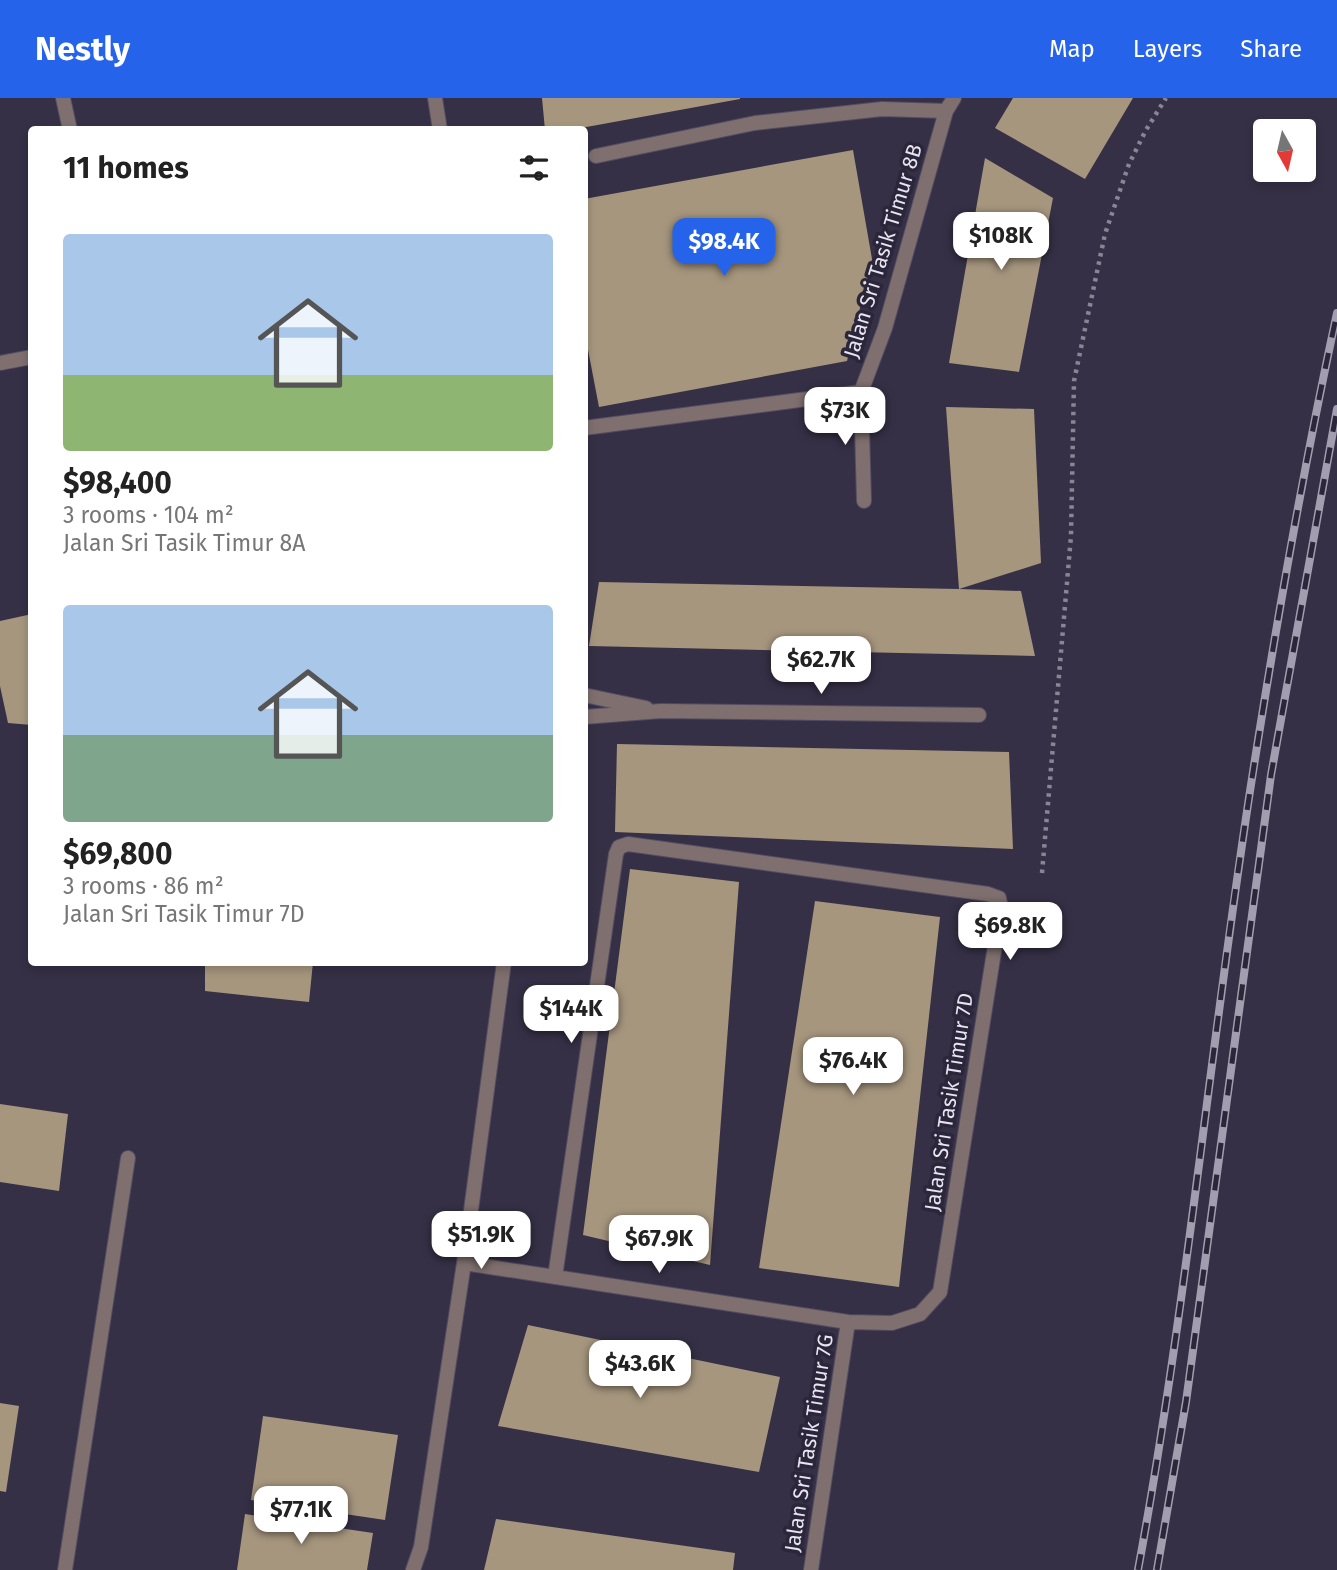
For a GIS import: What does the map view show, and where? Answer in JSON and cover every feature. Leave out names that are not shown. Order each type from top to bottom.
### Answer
[{"type":"street","points":[[63,98],[68,126]]},
{"type":"street","points":[[435,98],[439,126]]},
{"type":"street","points":[[596,156],[755,123],[950,104]]},
{"type":"street","name":"Jalan Sri Tasik Timur 8B","points":[[864,501],[861,392],[885,328],[950,104]]},
{"type":"street","points":[[0,363],[28,358]]},
{"type":"street","points":[[588,427],[861,392]]},
{"type":"street","points":[[588,696],[661,711]]},
{"type":"street","points":[[588,717],[661,711],[979,715]]},
{"type":"street","name":"Jalan Sri Tasik Timur 7D","points":[[555,1277],[619,847],[628,844],[988,894],[999,898],[1001,908],[940,1292],[920,1314],[892,1323],[848,1322]]},
{"type":"street","points":[[413,1570],[421,1547],[464,1263],[503,966]]},
{"type":"street","points":[[65,1570],[128,1158]]},
{"type":"street","points":[[464,1263],[848,1322]]},
{"type":"street","name":"Jalan Sri Tasik Timur 7G","points":[[811,1570],[848,1322]]},
{"type":"path","points":[[1042,873],[1071,536],[1074,381],[1105,234],[1129,164],[1166,98]]},
{"type":"building","points":[[542,98],[740,98],[588,127],[545,126]]},
{"type":"building","points":[[1013,98],[1133,98],[1085,179],[995,128]]},
{"type":"building","points":[[853,150],[872,259],[847,361],[599,407],[588,350],[588,198]]},
{"type":"building","points":[[985,158],[1053,198],[1019,372],[949,363]]},
{"type":"building","points":[[946,407],[1034,409],[1041,563],[959,589]]},
{"type":"building","points":[[599,582],[1021,591],[1035,656],[589,646]]},
{"type":"building","points":[[28,615],[28,725],[8,723],[0,686],[0,621]]},
{"type":"building","points":[[617,744],[1009,752],[1013,849],[615,832]]},
{"type":"building","points":[[630,869],[739,882],[710,1265],[583,1235]]},
{"type":"building","points":[[815,901],[940,917],[899,1287],[759,1268]]},
{"type":"building","points":[[205,966],[313,966],[309,1002],[205,991]]},
{"type":"building","points":[[0,1104],[68,1114],[59,1191],[0,1182]]},
{"type":"building","points":[[528,1325],[780,1377],[759,1472],[498,1426]]},
{"type":"building","points":[[0,1403],[19,1406],[6,1492],[0,1491]]},
{"type":"building","points":[[263,1416],[398,1435],[385,1520],[251,1500]]},
{"type":"building","points":[[245,1514],[373,1533],[367,1570],[237,1570]]},
{"type":"building","points":[[496,1519],[735,1553],[733,1570],[484,1570]]},
{"type":"railway","points":[[1138,1570],[1171,1371],[1253,772],[1313,427],[1337,313]]},
{"type":"railway","points":[[1157,1570],[1186,1402],[1271,775],[1337,409]]}]
